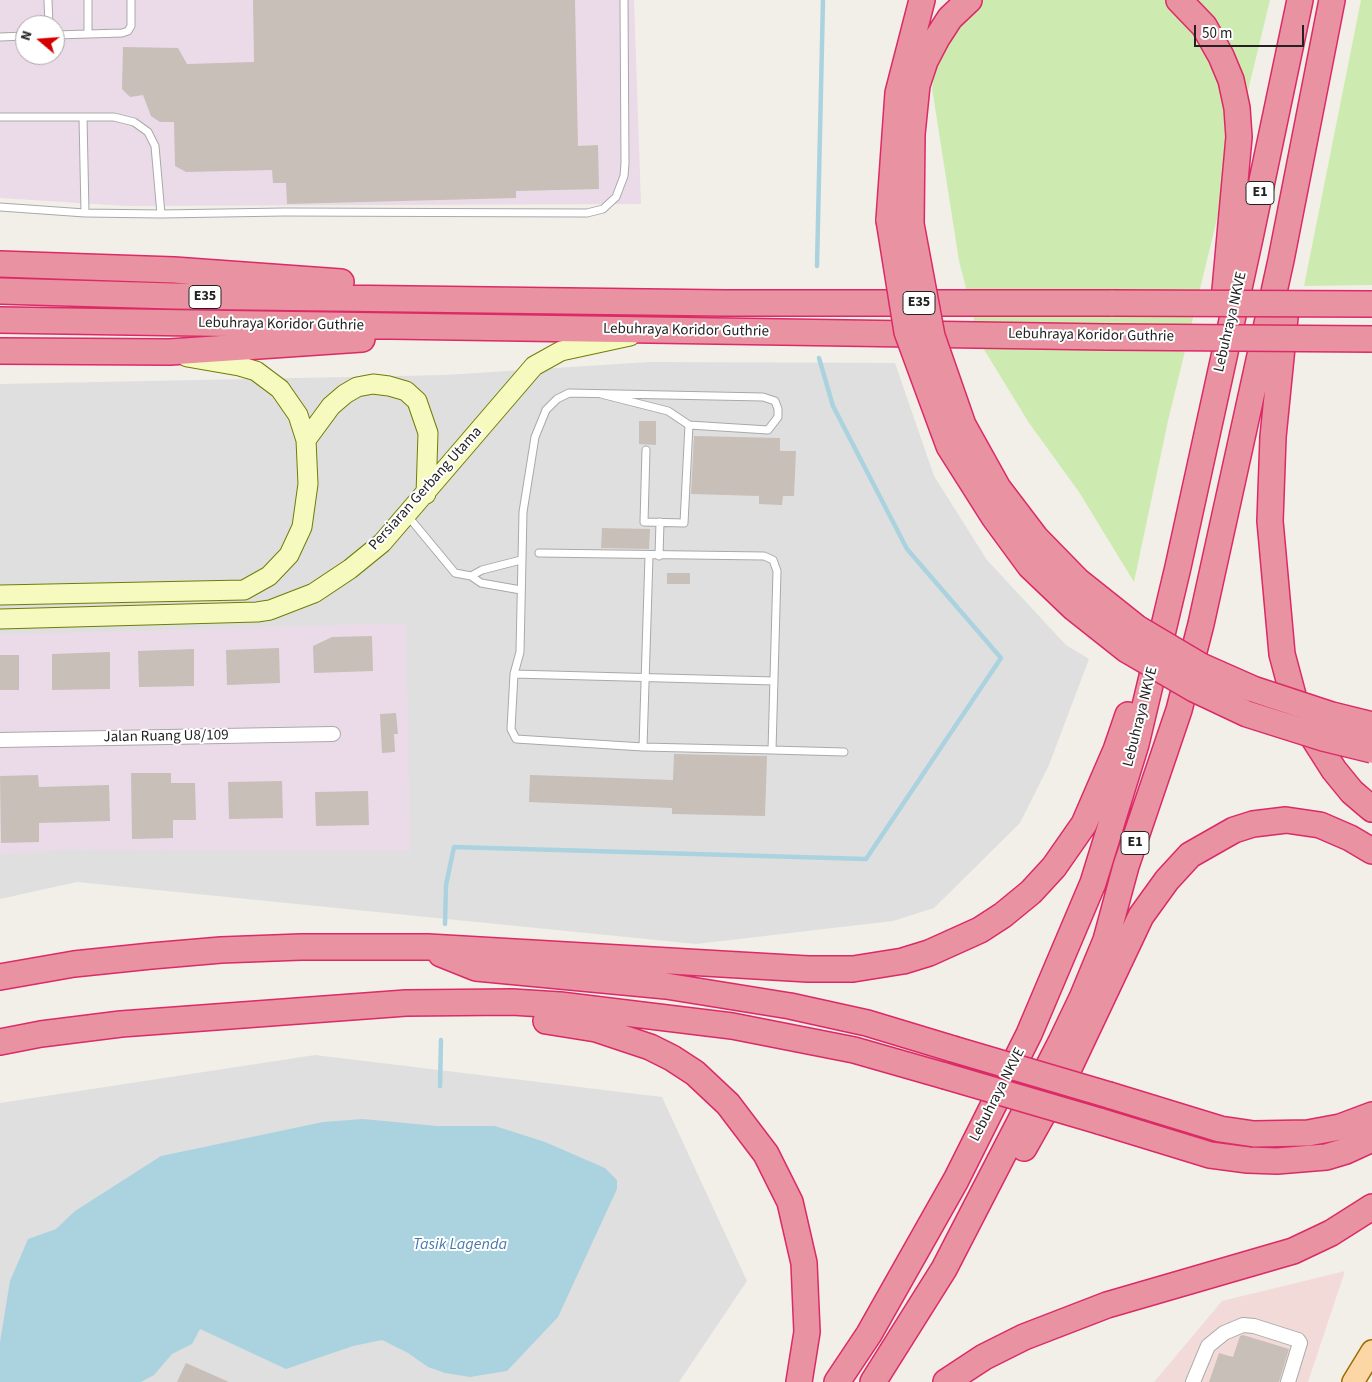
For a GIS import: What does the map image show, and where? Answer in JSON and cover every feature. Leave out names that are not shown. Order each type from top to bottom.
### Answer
[{"type":"highway","points":[[922,0],[898,93],[900,222],[907,332],[949,446],[994,517],[1030,566],[1074,608],[1127,650],[1194,689],[1246,714],[1323,738],[1372,750]]},
{"type":"highway","points":[[969,0],[950,18],[925,61],[918,85],[900,222],[932,336],[963,425],[998,488],[1036,538],[1078,581],[1137,628],[1202,666],[1254,689],[1332,716],[1372,726]]},
{"type":"highway","points":[[1179,0],[1204,26],[1221,56],[1231,80],[1237,108],[1239,137],[1217,384]]},
{"type":"highway","name":"Lebuhraya NKVE","points":[[837,1382],[869,1334],[956,1180],[1030,1034],[1093,883],[1136,744],[1178,567],[1300,0]]},
{"type":"highway","name":"Lebuhraya NKVE","points":[[874,1382],[944,1269],[1061,1042],[1106,940],[1126,866],[1158,775],[1190,667],[1281,260],[1332,0]]},
{"type":"highway","points":[[1281,260],[1285,289],[1284,321],[1273,437],[1270,521],[1282,654],[1288,680],[1306,726],[1334,770],[1352,792],[1372,810]]},
{"type":"highway","points":[[0,264],[174,270],[369,283],[391,289],[411,298]]},
{"type":"highway","name":"Lebuhraya Koridor Guthrie","points":[[0,291],[173,296],[725,303],[1372,304]]},
{"type":"highway","name":"Lebuhraya Koridor Guthrie","points":[[0,320],[1107,337],[1372,338]]},
{"type":"highway","points":[[0,351],[170,352],[348,342],[377,336],[397,327]]},
{"type":"highway","points":[[0,977],[74,964],[221,950],[428,947],[854,970],[903,961],[954,943],[1004,915],[1031,892],[1054,867],[1084,824],[1116,750],[1178,567]]},
{"type":"highway","points":[[944,1269],[1017,1160],[1070,1066],[1142,916],[1166,880],[1190,855],[1234,830],[1252,824],[1286,820],[1320,825],[1350,838],[1372,851]]},
{"type":"highway","points":[[428,947],[453,960],[476,968],[666,986],[737,997],[867,1023],[1220,1129],[1254,1134],[1308,1133],[1340,1127],[1372,1115]]},
{"type":"highway","points":[[482,1002],[500,1012],[525,1018],[589,1027],[650,1047],[694,1073],[728,1104],[766,1154],[790,1202],[804,1264],[807,1332],[803,1367],[799,1382]]},
{"type":"highway","points":[[0,1042],[41,1034],[130,1023],[406,1003],[482,1002],[560,1005],[732,1026],[854,1050],[1210,1154],[1248,1160],[1277,1161],[1326,1157],[1346,1151],[1372,1139]]},
{"type":"highway","points":[[946,1382],[984,1357],[1024,1337],[1108,1305],[1293,1252],[1331,1233],[1372,1207]]},
{"type":"main road","name":"Persiaran Gerbang Utama","points":[[0,620],[270,610],[314,593],[350,569],[382,543],[540,362],[561,351],[656,331]]},
{"type":"main road","points":[[0,595],[244,590],[269,576],[289,556],[296,543],[306,506],[308,484],[306,440],[298,415],[280,389],[267,378],[239,366],[190,358],[170,352]]},
{"type":"main road","points":[[306,440],[331,406],[357,387],[373,384],[406,391],[416,400],[423,414],[428,433],[426,494]]},
{"type":"main road","points":[[1353,1382],[1372,1351]]},
{"type":"street","name":"Jalan Ruang U8/109","points":[[0,740],[333,734]]},
{"type":"street","points":[[1193,1382],[1208,1346],[1224,1334],[1243,1325],[1254,1326],[1298,1340],[1300,1344],[1288,1382]]},
{"type":"lane","points":[[48,0],[49,15]]},
{"type":"lane","points":[[88,0],[88,34]]},
{"type":"lane","points":[[65,35],[122,33],[128,31],[131,26],[131,0]]},
{"type":"lane","points":[[0,207],[84,213],[161,214],[284,212],[587,213],[602,209],[616,197],[624,176],[624,0]]},
{"type":"lane","points":[[0,37],[15,36]]},
{"type":"lane","points":[[0,117],[126,119],[148,132],[155,146],[159,165],[161,214]]},
{"type":"lane","points":[[83,117],[84,213]]},
{"type":"lane","points":[[601,394],[668,411],[689,425],[768,430],[778,417],[775,401],[763,397],[569,393],[557,399],[546,410],[535,437],[523,512],[520,652],[514,674],[511,729],[516,740],[643,747],[844,752]]},
{"type":"lane","points":[[646,450],[644,522],[684,523],[689,425]]},
{"type":"lane","points":[[407,515],[455,573],[471,576],[481,583],[521,590]]},
{"type":"lane","points":[[659,556],[660,522]]},
{"type":"lane","points":[[539,553],[649,556],[764,556],[773,560],[777,571],[772,750]]},
{"type":"lane","points":[[643,747],[649,556]]},
{"type":"lane","points":[[471,576],[482,570],[521,560]]},
{"type":"lane","points":[[514,674],[774,681]]},
{"type":"shaded area","points":[[0,0],[634,0],[641,204],[126,206],[0,198]]},
{"type":"shaded area","points":[[649,362],[895,363],[934,476],[987,560],[1066,645],[1089,659],[1049,765],[1020,823],[934,908],[893,921],[696,944],[77,882],[0,899],[0,384],[445,375]]},
{"type":"shaded area","points":[[406,623],[410,851],[61,850],[0,854],[0,635]]},
{"type":"shaded area","points":[[315,1055],[662,1097],[747,1281],[679,1382],[0,1382],[0,1103]]},
{"type":"shaded area","points":[[1345,1271],[1308,1382],[1154,1382],[1222,1301]]},
{"type":"green space","points":[[951,0],[1270,0],[1168,421],[1134,582],[1079,492],[1029,423],[980,343],[959,261],[932,88]]},
{"type":"green space","points":[[1361,0],[1372,0],[1372,285],[1304,286]]},
{"type":"water","name":"Tasik Lagenda","points":[[363,1119],[437,1126],[495,1126],[545,1142],[605,1168],[617,1180],[617,1189],[558,1317],[507,1371],[470,1377],[445,1373],[428,1367],[408,1353],[382,1340],[353,1346],[286,1369],[200,1329],[192,1344],[172,1354],[154,1375],[141,1382],[0,1382],[0,1342],[10,1281],[28,1239],[56,1229],[75,1211],[161,1156],[323,1122]]},
{"type":"building","points":[[253,0],[575,0],[578,146],[598,145],[599,189],[516,191],[516,198],[287,204],[286,183],[273,183],[272,170],[186,172],[175,166],[174,122],[160,122],[151,116],[143,95],[130,97],[122,89],[123,47],[178,48],[187,64],[254,62]]},
{"type":"building","points":[[639,421],[656,421],[656,445],[639,444]]},
{"type":"building","points":[[694,436],[780,438],[780,451],[796,451],[794,496],[783,496],[782,505],[759,504],[759,496],[691,494]]},
{"type":"building","points":[[602,528],[650,529],[649,549],[601,548]]},
{"type":"building","points":[[667,573],[690,573],[690,584],[667,584]]},
{"type":"building","points":[[372,636],[373,671],[314,673],[313,646],[332,637]]},
{"type":"building","points":[[279,648],[280,683],[227,685],[226,650]]},
{"type":"building","points":[[194,649],[194,686],[139,687],[138,651]]},
{"type":"building","points":[[110,652],[110,689],[52,690],[52,654]]},
{"type":"building","points":[[0,655],[19,655],[19,690],[0,690]]},
{"type":"building","points":[[396,713],[398,734],[394,734],[395,752],[382,753],[380,714]]},
{"type":"building","points":[[674,754],[767,756],[765,816],[672,814],[672,808],[529,802],[530,775],[673,780]]},
{"type":"building","points":[[131,773],[171,773],[171,783],[195,783],[196,820],[173,820],[173,838],[132,839]]},
{"type":"building","points":[[38,775],[39,787],[109,785],[110,821],[39,823],[39,842],[1,843],[0,776]]},
{"type":"building","points":[[282,781],[283,818],[229,819],[228,782]]},
{"type":"building","points":[[368,791],[369,825],[316,826],[315,792]]},
{"type":"building","points":[[1243,1335],[1289,1349],[1279,1382],[1209,1382],[1219,1353],[1233,1357],[1240,1336]]},
{"type":"building","points":[[186,1363],[229,1382],[177,1382]]},
{"type":"waterway","points":[[817,266],[823,0]]},
{"type":"waterway","points":[[445,924],[446,885],[454,847],[866,859],[1001,658],[907,549],[833,406],[819,358]]},
{"type":"waterway","points":[[440,1086],[441,1040]]}]
